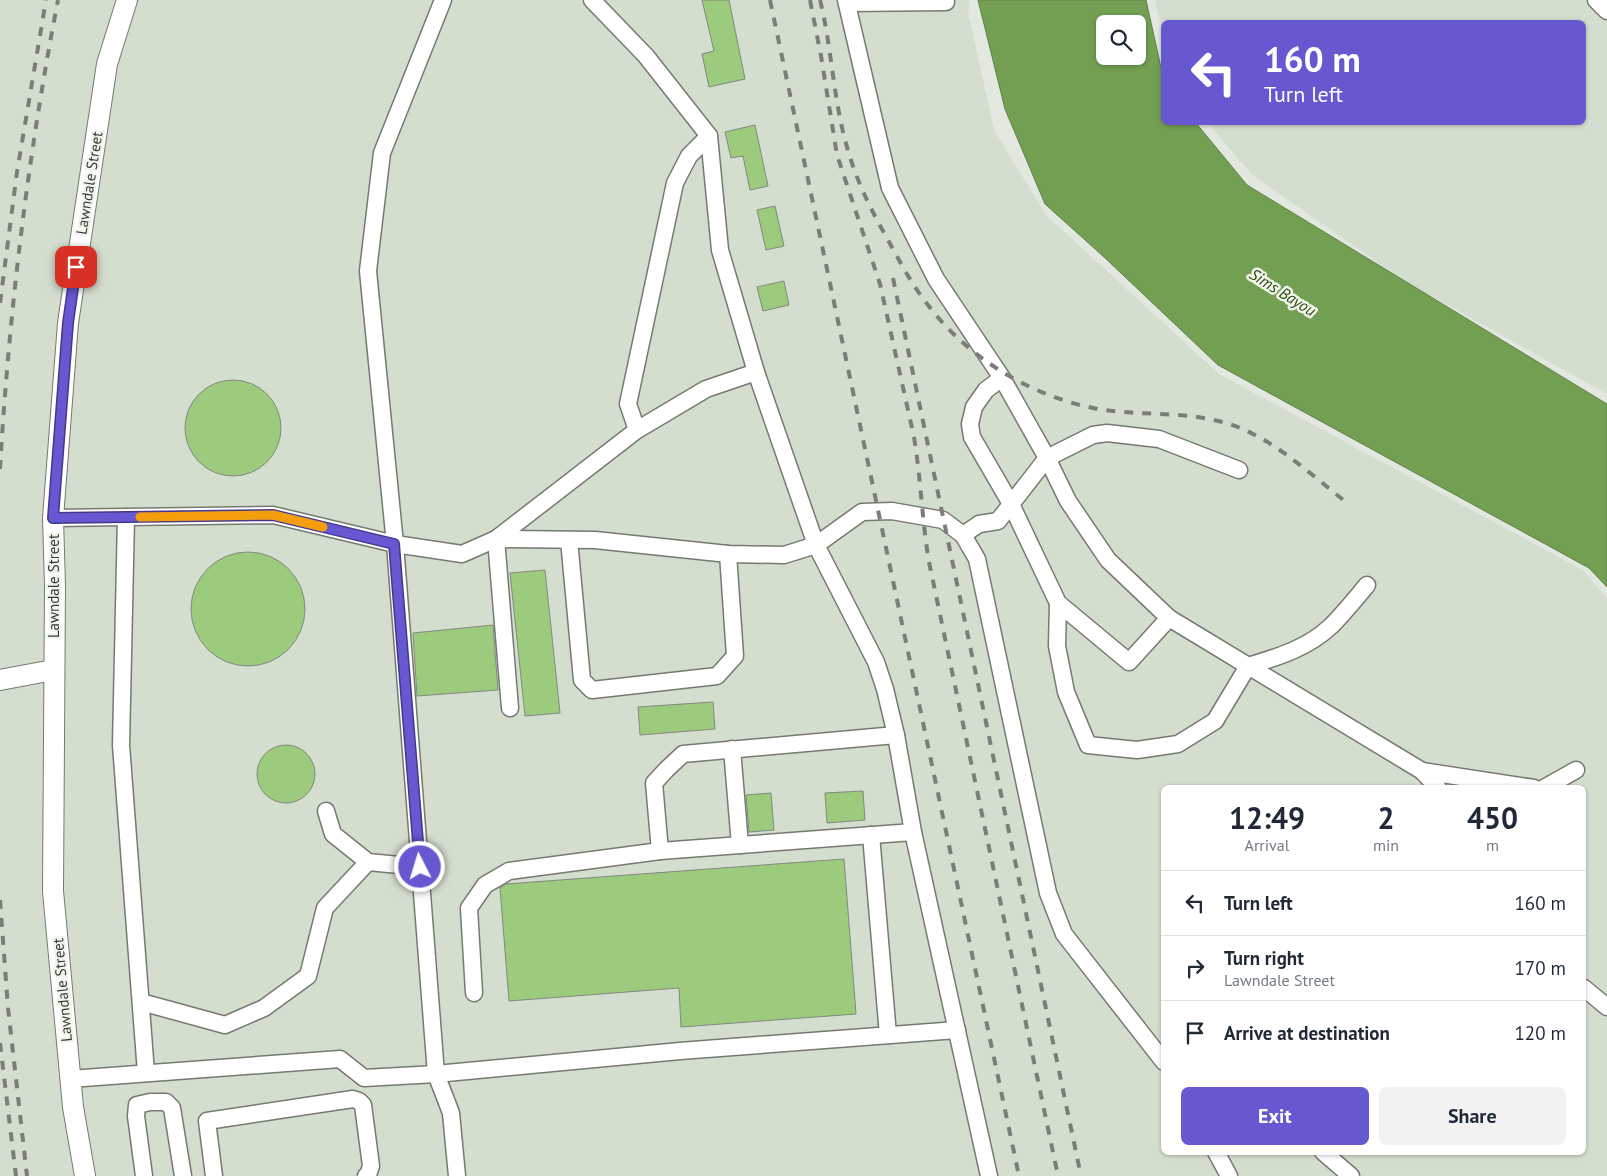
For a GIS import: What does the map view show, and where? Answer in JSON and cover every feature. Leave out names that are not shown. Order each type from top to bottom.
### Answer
[{"type":"main road","name":"Lawndale Street","points":[[85,1176],[73,1107],[53,891],[53,518],[68,323],[107,64],[127,0]]},
{"type":"main road","points":[[0,680],[53,670]]},
{"type":"lane","points":[[443,0],[382,153],[368,271],[394,544],[436,1074],[451,1113],[457,1176]]},
{"type":"lane","points":[[592,0],[646,56],[709,136],[720,250],[756,372],[816,545],[876,662],[885,689],[896,735],[913,832],[981,1148],[989,1176]]},
{"type":"lane","points":[[1596,0],[1607,11]]},
{"type":"lane","points":[[946,2],[846,2],[890,188],[936,279],[1002,378],[1047,458],[1068,501],[1108,560],[1169,618],[1422,771],[1435,785]]},
{"type":"lane","points":[[637,430],[628,404],[676,183],[689,156],[709,136]]},
{"type":"lane","points":[[53,518],[273,515],[394,544],[462,554],[496,539],[637,430],[706,389],[756,372]]},
{"type":"lane","points":[[1002,378],[986,390],[974,407],[970,424],[972,437],[1011,504],[1058,603],[1129,662],[1169,618]]},
{"type":"lane","points":[[964,535],[979,524],[998,520],[1047,458],[1086,437],[1107,433],[1159,439],[1239,470]]},
{"type":"lane","points":[[496,539],[596,540],[728,554],[784,556],[816,545],[862,512],[892,511],[943,520],[964,535],[977,559],[1048,893],[1064,934],[1161,1058]]},
{"type":"lane","points":[[126,517],[121,745],[146,1073]]},
{"type":"lane","points":[[496,539],[510,708]]},
{"type":"lane","points":[[569,540],[582,680],[592,690],[717,676],[735,656],[728,554]]},
{"type":"lane","points":[[1058,603],[1057,646],[1066,692],[1088,745],[1137,750],[1178,744],[1215,721],[1248,666],[1302,647],[1331,626],[1367,584]]},
{"type":"lane","points":[[660,851],[654,783],[666,769],[684,754],[896,735]]},
{"type":"lane","points":[[732,749],[740,845]]},
{"type":"lane","points":[[1549,785],[1576,770]]},
{"type":"lane","points":[[1422,771],[1514,785]]},
{"type":"lane","points":[[326,811],[333,834],[368,862],[420,867]]},
{"type":"lane","points":[[474,993],[469,908],[485,885],[510,871],[660,851],[913,832]]},
{"type":"lane","points":[[871,835],[888,1035]]},
{"type":"lane","points":[[141,1002],[225,1025],[264,1008],[308,976],[325,908],[368,862]]},
{"type":"lane","points":[[1586,990],[1607,1007]]},
{"type":"lane","points":[[70,1079],[340,1058],[364,1078],[436,1074],[680,1051],[957,1030]]},
{"type":"lane","points":[[214,1176],[207,1121],[353,1099],[360,1101],[364,1105],[371,1166],[366,1176]]},
{"type":"lane","points":[[144,1176],[136,1116],[137,1105],[150,1102],[166,1102],[172,1108],[183,1176]]},
{"type":"lane","points":[[1218,1155],[1229,1176]]},
{"type":"lane","points":[[1326,1155],[1351,1176]]},
{"type":"shaded area","points":[[0,0],[970,0],[968,12],[994,130],[1046,215],[1219,374],[1583,570],[1607,598],[1607,1176],[0,1176]]},
{"type":"shaded area","points":[[1155,0],[1607,0],[1607,394],[1406,282],[1252,175],[1210,125],[1586,125],[1586,20],[1161,20],[1161,25]]},
{"type":"water","name":"Sims Bayou","points":[[978,0],[1146,0],[1161,68],[1161,125],[1198,125],[1247,185],[1607,404],[1607,587],[1589,568],[1218,365],[1045,204],[1005,109]]},
{"type":"building","points":[[702,0],[729,0],[745,79],[709,87],[702,54],[714,51]]},
{"type":"building","points":[[755,125],[768,186],[750,190],[743,156],[731,158],[725,132]]},
{"type":"building","points":[[775,206],[784,246],[766,250],[757,210]]},
{"type":"building","points":[[784,281],[789,305],[763,311],[757,287]]},
{"type":"building","points":[[233,380],[251,384],[267,394],[277,410],[281,428],[277,446],[267,462],[251,472],[233,476],[215,472],[199,462],[189,446],[185,428],[189,410],[199,394],[215,384]]},
{"type":"building","points":[[248,552],[270,556],[280,561],[296,577],[301,587],[305,609],[301,631],[296,641],[280,657],[270,662],[248,666],[226,662],[216,657],[200,641],[195,631],[191,609],[195,587],[200,577],[216,561],[226,556]]},
{"type":"building","points":[[545,570],[560,713],[525,716],[510,573]]},
{"type":"building","points":[[493,625],[498,690],[417,696],[413,633]]},
{"type":"building","points":[[713,702],[715,729],[640,735],[638,707]]},
{"type":"building","points":[[286,745],[297,747],[310,758],[315,774],[313,785],[302,798],[286,803],[275,801],[262,790],[257,774],[259,763],[270,750]]},
{"type":"building","points":[[863,791],[865,820],[827,823],[825,793]]},
{"type":"building","points":[[771,793],[774,830],[749,832],[746,795]]},
{"type":"building","points":[[844,859],[856,1014],[681,1027],[679,988],[509,1001],[500,888],[506,884]]},
{"type":"railway","points":[[0,303],[17,172],[46,0]]},
{"type":"railway","points":[[0,469],[14,292],[21,234],[47,58],[58,0]]},
{"type":"railway","points":[[770,0],[1019,1176]]},
{"type":"railway","points":[[810,0],[837,155],[880,284],[914,437],[929,562],[1058,1176]]},
{"type":"railway","points":[[820,0],[842,129],[859,183],[911,281],[944,324],[961,341],[1001,371],[1046,394],[1069,402],[1093,408],[1123,412],[1199,417],[1233,425],[1268,442],[1346,502]]},
{"type":"railway","points":[[893,278],[1081,1176]]},
{"type":"railway","points":[[0,900],[8,1008],[27,1176]]},
{"type":"railway","points":[[0,1043],[16,1176]]},
{"type":"slow traffic","points":[[140,517],[273,515],[323,527]]},
{"type":"route","points":[[76,267],[68,323],[53,518],[273,515],[394,544],[420,867]]}]
